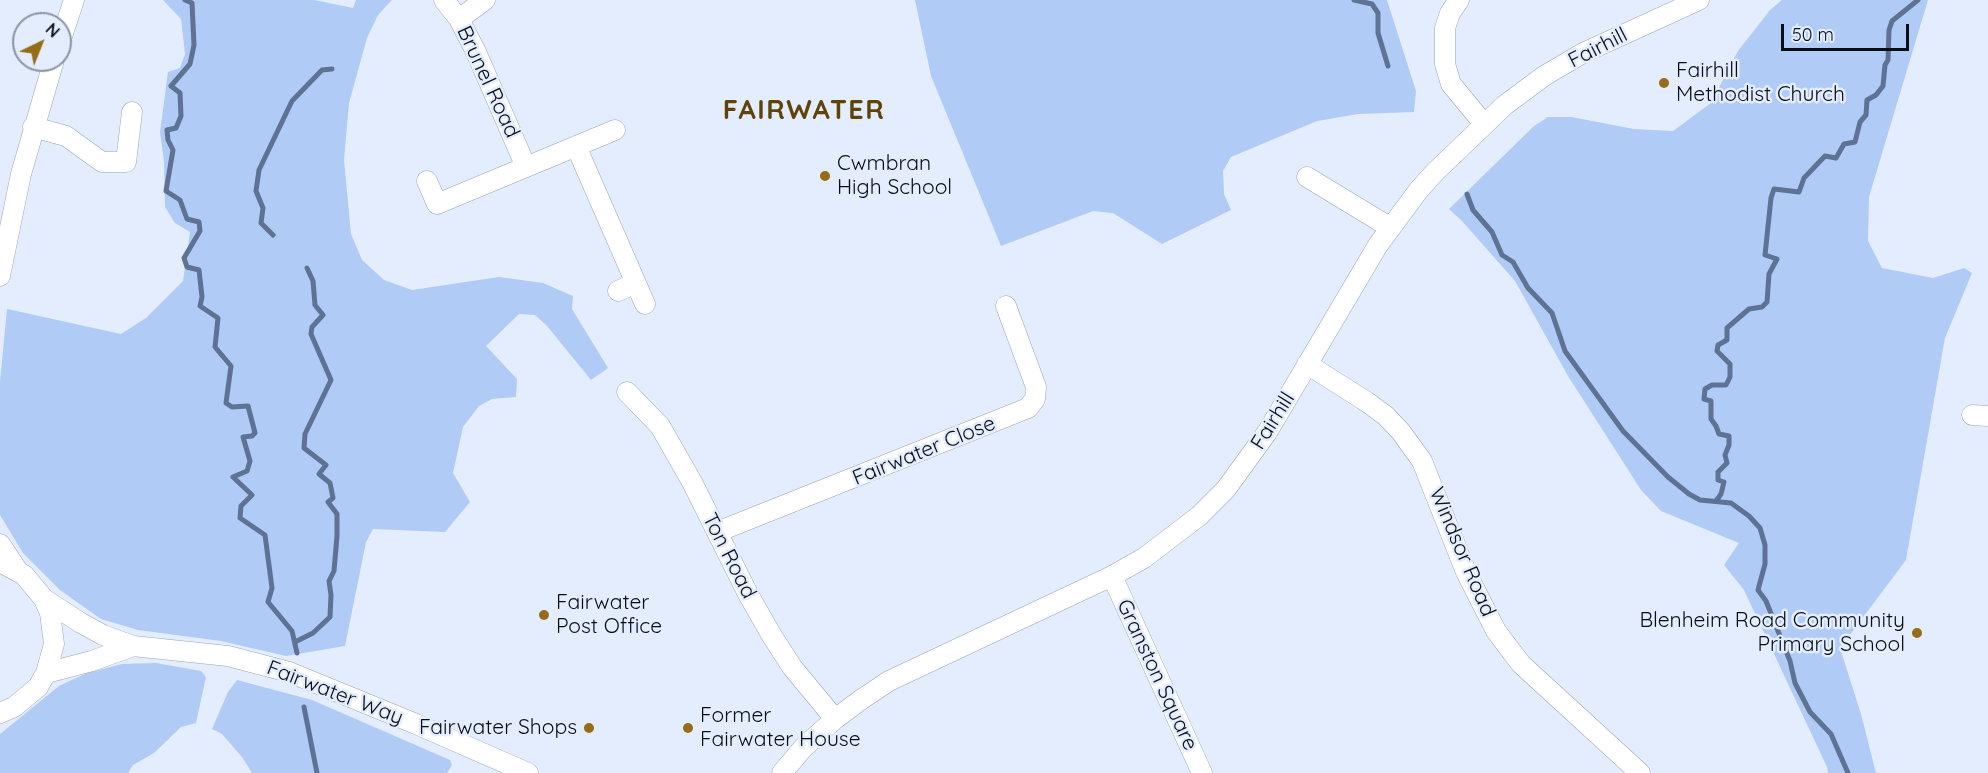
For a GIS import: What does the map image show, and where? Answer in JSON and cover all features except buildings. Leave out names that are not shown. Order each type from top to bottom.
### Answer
[{"type":"street","name":"Brunel Road","points":[[444,0],[459,19],[476,52],[526,167]]},
{"type":"street","points":[[459,19],[485,0]]},
{"type":"street","points":[[1459,0],[1450,13],[1445,28],[1445,64],[1451,84],[1484,124]]},
{"type":"street","name":"Fairhill","points":[[782,773],[803,748],[835,720],[889,681],[1112,576],[1144,558],[1199,516],[1227,489],[1268,431],[1372,254],[1430,178],[1505,105],[1545,76],[1583,53],[1699,0]]},
{"type":"street","points":[[0,276],[19,183],[50,72]]},
{"type":"street","points":[[33,127],[66,136],[102,162],[126,162],[132,112]]},
{"type":"street","points":[[427,181],[437,204],[615,130]]},
{"type":"street","points":[[576,146],[627,287],[645,304]]},
{"type":"street","points":[[1307,177],[1391,228]]},
{"type":"street","name":"Fairwater Close","points":[[717,532],[1028,408],[1035,399],[1036,387],[1006,306]]},
{"type":"street","name":"Windsor Road","points":[[1307,363],[1367,402],[1386,416],[1401,432],[1422,461],[1462,565],[1496,631],[1521,664],[1640,773]]},
{"type":"street","name":"Ton Road","points":[[627,392],[660,426],[693,482],[771,636],[835,720]]},
{"type":"street","points":[[0,544],[19,572]]},
{"type":"street","points":[[0,562],[19,572],[35,586],[44,599],[54,628],[54,644],[46,673],[38,687],[27,698],[2,714]]},
{"type":"street","name":"Granston Square","points":[[1112,576],[1202,773]]},
{"type":"street","name":"Fairwater Way","points":[[44,599],[103,635],[134,646],[228,656],[289,672],[528,773]]},
{"type":"street","name":"Fairwater Way","points":[[46,673],[92,661],[134,646]]},
{"type":"shaded area","points":[[163,0],[314,0],[353,8],[356,0],[392,0],[378,15],[367,38],[349,103],[344,160],[351,234],[362,260],[384,280],[412,290],[499,277],[543,283],[573,296],[572,309],[608,368],[591,380],[547,326],[535,315],[519,314],[486,346],[517,379],[516,397],[492,399],[479,406],[463,427],[453,473],[470,502],[445,532],[373,529],[366,542],[345,646],[286,656],[221,641],[138,630],[101,619],[60,590],[23,553],[0,515],[0,382],[7,309],[121,334],[146,318],[183,281],[190,232],[175,223],[165,207],[164,161],[160,132],[168,72],[180,68],[185,54],[181,19]]},
{"type":"shaded area","points":[[915,0],[1387,0],[1416,91],[1414,112],[1358,114],[1317,121],[1231,157],[1223,171],[1224,194],[1231,210],[1162,244],[1113,213],[1093,211],[1001,246],[931,76]]},
{"type":"shaded area","points":[[1782,0],[1928,0],[1869,197],[1868,241],[1882,268],[1933,278],[1964,268],[1972,273],[1945,338],[1906,560],[1840,648],[1861,714],[1876,773],[1828,773],[1744,590],[1724,565],[1739,543],[1661,511],[1641,490],[1568,376],[1515,281],[1449,209],[1534,126],[1548,117],[1571,117],[1634,129],[1673,131],[1711,103],[1738,51],[1770,10]]},
{"type":"shaded area","points":[[156,663],[201,671],[206,677],[196,723],[181,727],[154,753],[133,765],[128,773],[0,773],[0,734],[59,686],[87,673],[122,664]]},
{"type":"shaded area","points":[[237,680],[312,700],[450,760],[452,765],[447,773],[252,773],[242,757],[222,734],[212,729],[228,692]]},
{"type":"waterway","points":[[185,0],[192,3],[194,45],[190,64],[171,86],[180,93],[181,116],[176,128],[167,130],[168,140],[173,150],[166,191],[180,200],[187,219],[199,222],[200,231],[184,258],[187,267],[199,270],[202,297],[200,306],[218,318],[215,347],[231,366],[226,403],[232,407],[248,406],[255,433],[252,436],[243,437],[250,461],[247,471],[233,477],[252,495],[241,506],[240,518],[265,535],[272,588],[268,602],[292,631],[297,653]]},
{"type":"waterway","points":[[1354,0],[1372,4],[1378,13],[1378,33],[1388,66]]},
{"type":"waterway","points":[[1716,501],[1721,494],[1724,482],[1718,480],[1718,472],[1727,463],[1725,455],[1729,445],[1729,436],[1719,434],[1711,419],[1711,401],[1704,399],[1705,389],[1712,385],[1726,385],[1730,377],[1730,364],[1717,351],[1718,345],[1727,340],[1727,328],[1749,309],[1762,307],[1767,302],[1769,274],[1777,259],[1765,255],[1774,189],[1799,192],[1804,178],[1825,156],[1836,158],[1844,144],[1855,142],[1860,122],[1866,115],[1867,100],[1876,95],[1883,86],[1892,21],[1918,0]]},
{"type":"waterway","points":[[273,235],[261,223],[263,208],[256,191],[259,170],[292,101],[322,70],[332,69]]},
{"type":"waterway","points":[[1467,194],[1473,210],[1492,232],[1502,255],[1513,262],[1528,288],[1552,313],[1565,351],[1623,431],[1668,477],[1689,494],[1700,500],[1731,503],[1749,516],[1760,528],[1765,545],[1765,564],[1758,590],[1766,601],[1790,661],[1795,683],[1810,712],[1831,734],[1848,773]]},
{"type":"waterway","points":[[295,642],[313,633],[330,617],[329,581],[334,571],[337,536],[337,514],[328,502],[333,498],[330,483],[319,474],[326,465],[304,448],[305,434],[331,380],[311,334],[312,327],[323,315],[315,305],[313,281],[307,268]]},
{"type":"waterway","points":[[304,707],[317,773]]},
{"type":"place","name":"Fairhill Methodist Church","points":[[1664,83]]},
{"type":"place","name":"Cwmbran High School","points":[[825,176]]},
{"type":"place","name":"Fairwater Post Office","points":[[544,615]]},
{"type":"place","name":"Blenheim Road Community Primary School","points":[[1917,633]]},
{"type":"place","name":"Fairwater Shops","points":[[589,728]]},
{"type":"place","name":"Former Fairwater House","points":[[688,728]]},
{"type":"district","name":"FAIRWATER","points":[[804,111]]}]
